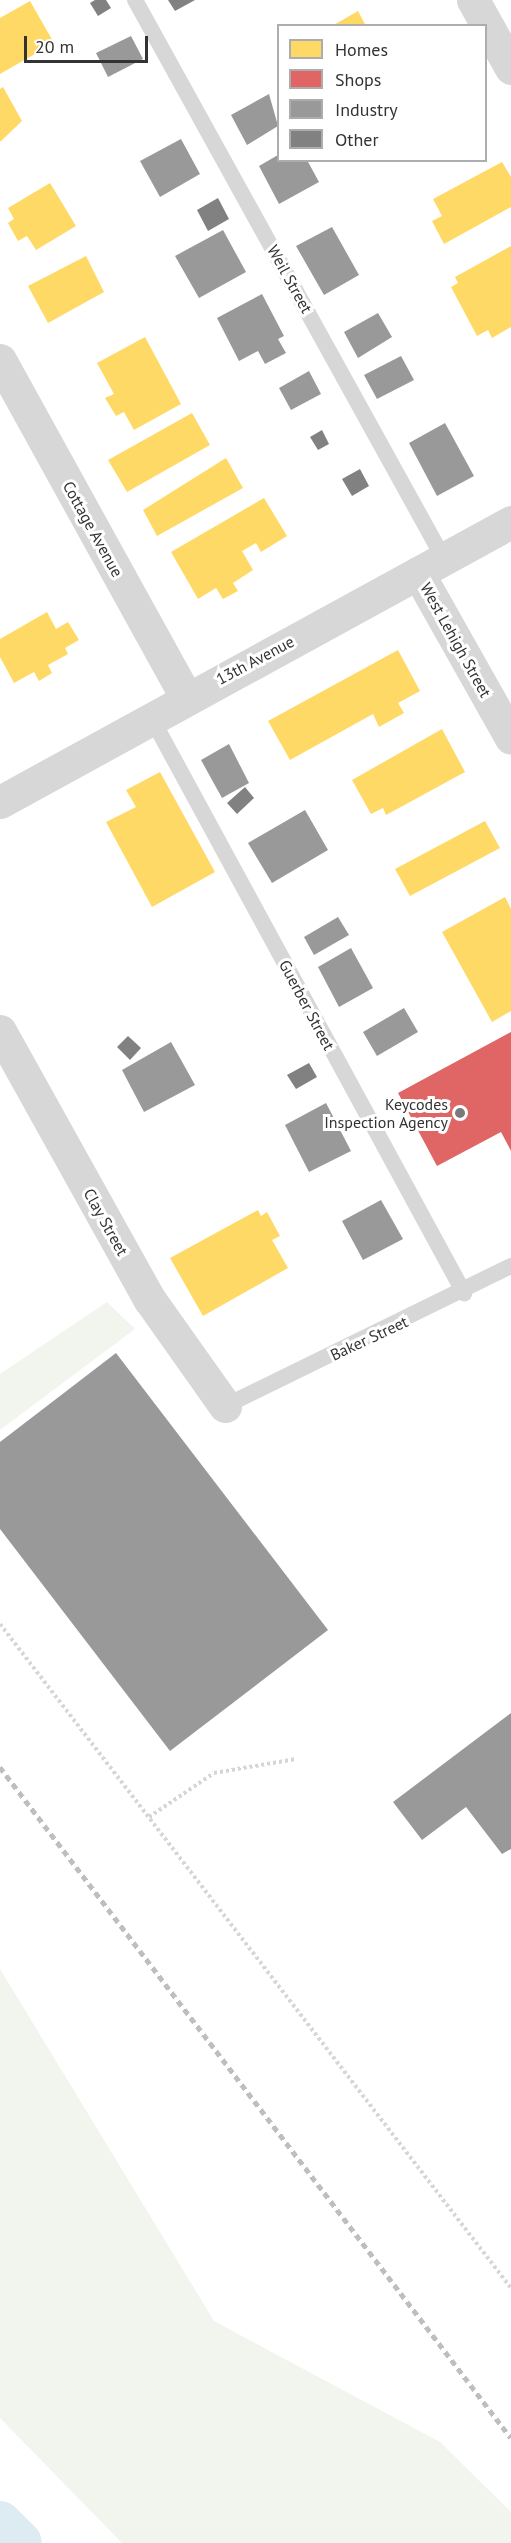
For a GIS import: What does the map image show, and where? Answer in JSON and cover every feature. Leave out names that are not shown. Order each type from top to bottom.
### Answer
[{"type":"street","points":[[473,0],[486,24]]},
{"type":"street","points":[[487,25],[511,68]]},
{"type":"street","name":"Cottage Avenue","points":[[0,360],[186,697]]},
{"type":"street","name":"13th Avenue","points":[[0,802],[186,697],[511,522]]},
{"type":"street","name":"West Lehigh Street","points":[[431,566],[511,738]]},
{"type":"street","name":"Clay Street","points":[[0,1031],[150,1300],[225,1406]]},
{"type":"lane","name":"Weil Street","points":[[135,0],[431,566]]},
{"type":"lane","name":"Guerber Street","points":[[151,717],[464,1293]]},
{"type":"lane","name":"Baker Street","points":[[225,1406],[464,1293],[511,1266]]},
{"type":"path","points":[[0,1624],[511,2288]]},
{"type":"path","points":[[149,1817],[214,1773],[296,1758]]},
{"type":"shaded area","points":[[107,1302],[135,1329],[0,1430],[0,1374]]},
{"type":"shaded area","points":[[0,1969],[214,2321],[440,2442],[511,2512],[511,2543],[122,2543],[0,2418]]},
{"type":"building: Homes","points":[[30,1],[54,43],[0,74],[0,18]]},
{"type":"building: Homes","points":[[358,11],[365,24],[335,24]]},
{"type":"building: Homes","points":[[3,87],[22,121],[0,142],[0,89]]},
{"type":"building: Homes","points":[[502,162],[511,177],[511,207],[444,244],[432,221],[442,216],[433,199]]},
{"type":"building: Homes","points":[[50,183],[76,226],[36,250],[27,236],[18,241],[8,223],[14,219],[8,208]]},
{"type":"building: Homes","points":[[511,246],[511,327],[492,338],[488,330],[477,336],[451,287],[458,283],[455,277]]},
{"type":"building: Homes","points":[[86,256],[104,292],[48,323],[28,286]]},
{"type":"building: Homes","points":[[145,337],[181,404],[134,430],[124,412],[116,416],[105,398],[114,394],[97,363]]},
{"type":"building: Homes","points":[[192,413],[210,445],[127,492],[108,460]]},
{"type":"building: Homes","points":[[226,458],[243,488],[157,536],[143,510]]},
{"type":"building: Homes","points":[[264,498],[287,536],[261,552],[256,543],[242,551],[253,570],[233,583],[238,591],[223,599],[216,588],[198,599],[171,552]]},
{"type":"building: Homes","points":[[47,612],[56,629],[68,622],[79,640],[65,648],[68,654],[48,665],[52,673],[39,681],[34,672],[14,683],[0,657],[0,639]]},
{"type":"building: Homes","points":[[398,650],[420,691],[398,703],[404,713],[379,727],[373,714],[290,760],[268,721]]},
{"type":"building: Homes","points":[[442,729],[465,772],[386,815],[383,808],[371,814],[352,780]]},
{"type":"building: Homes","points":[[160,772],[215,872],[152,907],[106,822],[136,807],[126,790]]},
{"type":"building: Homes","points":[[485,821],[500,848],[410,896],[395,869]]},
{"type":"building: Homes","points":[[505,897],[511,909],[511,1011],[492,1022],[442,932]]},
{"type":"building: Homes","points":[[258,1210],[261,1216],[267,1212],[280,1236],[272,1240],[288,1268],[203,1316],[170,1258]]},
{"type":"building: Shops","name":"Keycodes Inspection Agency","points":[[511,1032],[511,1151],[501,1132],[437,1166],[398,1093]]},
{"type":"building: Industry","points":[[131,36],[143,59],[108,77],[96,53]]},
{"type":"building: Industry","points":[[269,94],[277,127],[247,145],[231,115]]},
{"type":"building: Industry","points":[[181,139],[200,174],[160,197],[140,161]]},
{"type":"building: Industry","points":[[277,156],[277,162],[308,162],[319,182],[279,204],[259,166]]},
{"type":"building: Industry","points":[[332,227],[359,275],[324,295],[296,246]]},
{"type":"building: Industry","points":[[223,230],[246,272],[199,298],[175,256]]},
{"type":"building: Industry","points":[[262,294],[284,336],[278,339],[286,353],[265,364],[258,351],[239,361],[217,318]]},
{"type":"building: Industry","points":[[378,313],[392,337],[358,358],[344,332]]},
{"type":"building: Industry","points":[[401,356],[414,380],[377,399],[364,375]]},
{"type":"building: Industry","points":[[309,371],[321,394],[291,410],[279,388]]},
{"type":"building: Industry","points":[[445,423],[474,476],[437,496],[409,443]]},
{"type":"building: Industry","points":[[229,744],[249,783],[222,798],[201,760]]},
{"type":"building: Industry","points":[[305,810],[328,850],[272,883],[248,843]]},
{"type":"building: Industry","points":[[338,917],[349,935],[314,955],[304,937]]},
{"type":"building: Industry","points":[[351,948],[373,988],[339,1007],[318,967]]},
{"type":"building: Industry","points":[[404,1008],[418,1032],[377,1056],[363,1032]]},
{"type":"building: Industry","points":[[171,1042],[195,1085],[144,1112],[122,1070]]},
{"type":"building: Industry","points":[[326,1103],[351,1151],[309,1172],[285,1125]]},
{"type":"building: Industry","points":[[381,1200],[403,1239],[363,1260],[342,1221]]},
{"type":"building: Industry","points":[[116,1353],[328,1630],[170,1751],[0,1529],[0,1442]]},
{"type":"building: Industry","points":[[511,1713],[511,1849],[502,1854],[466,1807],[422,1840],[393,1802]]},
{"type":"building: Other","points":[[95,0],[106,0],[111,8],[98,16],[90,3]]},
{"type":"building: Other","points":[[168,0],[195,0],[175,11]]},
{"type":"building: Other","points":[[218,198],[229,219],[208,231],[197,210]]},
{"type":"building: Other","points":[[322,430],[329,444],[318,450],[310,437]]},
{"type":"building: Other","points":[[360,469],[369,486],[352,496],[342,479]]},
{"type":"building: Other","points":[[245,787],[254,798],[237,814],[227,803]]},
{"type":"building: Other","points":[[128,1036],[141,1048],[130,1060],[117,1047]]},
{"type":"building: Other","points":[[309,1063],[317,1077],[296,1089],[287,1075]]},
{"type":"waterway","points":[[0,2523],[20,2543]]},
{"type":"railway","points":[[0,1767],[511,2438]]},
{"type":"place","name":"Keycodes Inspection Agency","points":[[460,1113]]}]
